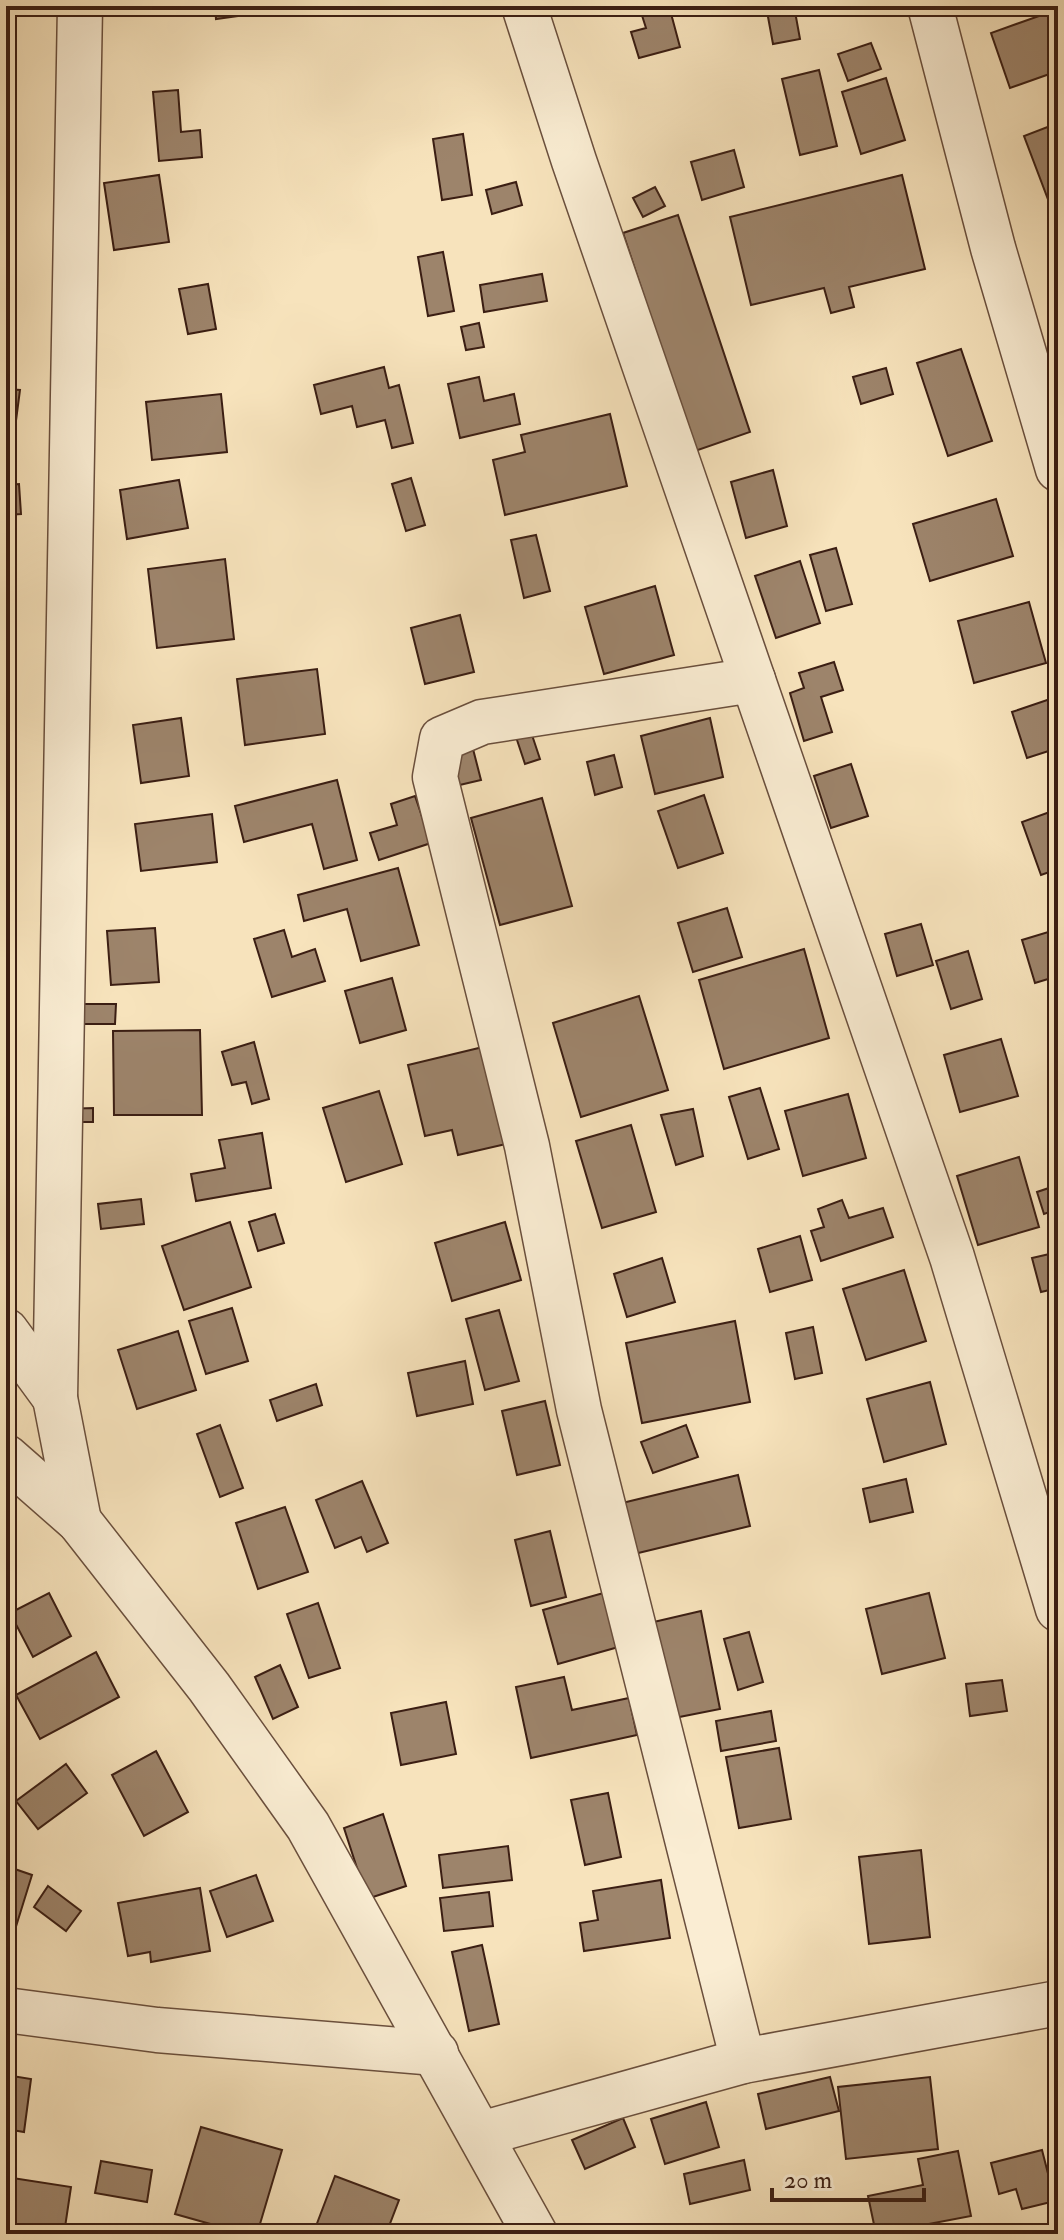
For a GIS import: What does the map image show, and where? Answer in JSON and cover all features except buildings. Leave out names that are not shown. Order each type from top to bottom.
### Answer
[{"type":"street","points":[[79,1521],[55,1398],[80,6]]},
{"type":"street","points":[[524,6],[574,161],[952,1257],[1058,1609]]},
{"type":"street","points":[[930,6],[993,248],[1058,469]]},
{"type":"street","points":[[743,2061],[579,1410],[527,1146],[435,777],[442,739],[482,722],[753,680]]},
{"type":"street","points":[[6,1331],[55,1398]]},
{"type":"street","points":[[6,1457],[79,1521],[209,1687],[308,1826],[535,2234]]},
{"type":"street","points":[[481,2134],[743,2061],[1058,2003]]},
{"type":"street","points":[[6,2010],[157,2030],[436,2053]]}]
